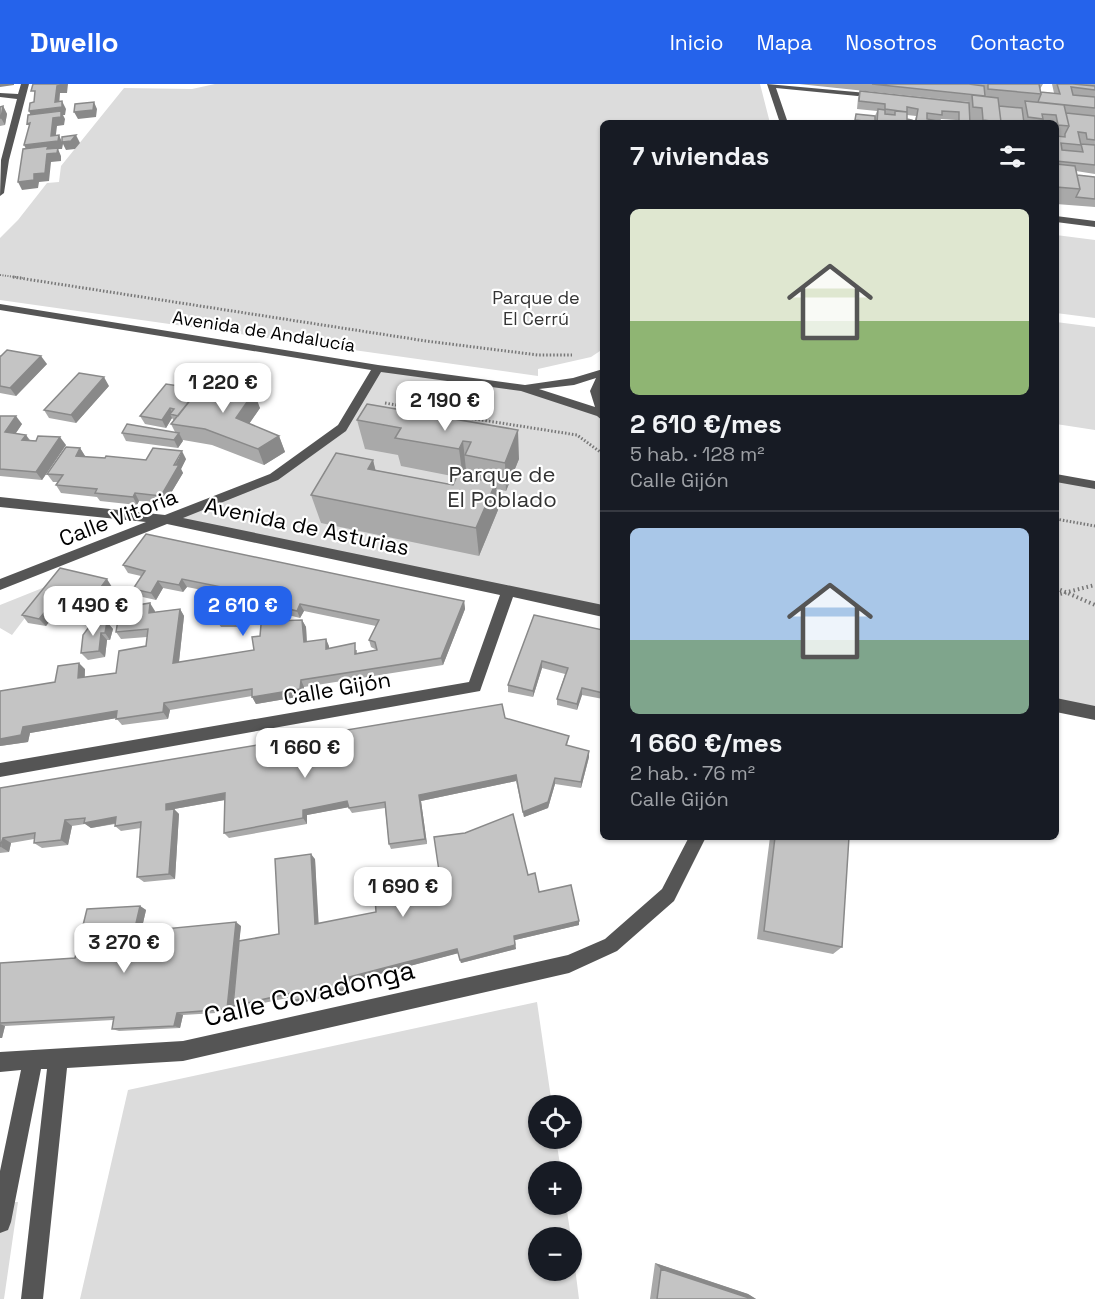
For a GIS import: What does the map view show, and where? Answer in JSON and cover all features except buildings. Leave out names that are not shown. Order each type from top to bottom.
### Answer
[{"type":"street","points":[[0,193],[2,160],[25,84]]},
{"type":"street","points":[[783,120],[771,84],[887,97]]},
{"type":"street","points":[[0,95],[22,97]]},
{"type":"street","points":[[1059,219],[1095,224]]},
{"type":"street","name":"Avenida de Andalucía","points":[[0,307],[378,368],[522,388],[600,415]]},
{"type":"street","name":"Calle Vitoria","points":[[0,585],[170,520],[274,477],[342,428],[378,368]]},
{"type":"street","name":"Avenida de Andalucía","points":[[522,388],[557,384],[600,374]]},
{"type":"street","points":[[600,381],[596,391],[600,410]]},
{"type":"street","points":[[1059,478],[1095,484]]},
{"type":"street","name":"Avenida de Asturias","points":[[0,502],[170,520],[600,610]]},
{"type":"street","name":"Calle Gijón","points":[[0,770],[475,687],[508,591]]},
{"type":"street","points":[[1059,706],[1095,713]]},
{"type":"street","name":"Calle Covadonga","points":[[0,1062],[33,1062],[183,1051],[569,964],[610,945],[668,895],[696,840]]},
{"type":"street","points":[[32,1299],[58,1060]]},
{"type":"street","points":[[0,1222],[33,1062]]},
{"type":"path","points":[[0,275],[426,341],[538,356],[581,356]]},
{"type":"path","points":[[358,401],[577,435],[600,452]]},
{"type":"path","points":[[1059,520],[1095,526]]},
{"type":"path","points":[[1059,592],[1095,585]]},
{"type":"path","points":[[1066,592],[1095,605]]},
{"type":"green space","name":"Parque de El Cerrú","points":[[215,84],[760,84],[769,120],[600,120],[600,351],[591,357],[538,369],[538,376],[0,300],[0,238],[18,220],[47,183],[59,182],[61,166],[124,88],[192,89]]},
{"type":"green space","points":[[1059,235],[1095,240],[1095,318],[1059,313]]},
{"type":"green space","points":[[1059,322],[1095,327],[1095,430],[1059,424]]},
{"type":"green space","name":"Parque de El Poblado","points":[[378,368],[522,388],[600,416],[600,610],[170,520],[274,477],[342,428]]},
{"type":"green space","points":[[1059,479],[1095,485],[1095,713],[1059,706]]},
{"type":"green space","points":[[50,585],[12,635],[0,628],[0,605]]},
{"type":"green space","points":[[537,1002],[551,1095],[528,1095],[528,1149],[558,1149],[559,1161],[528,1161],[528,1215],[568,1215],[569,1227],[528,1227],[528,1281],[577,1281],[579,1299],[80,1299],[128,1090]]},
{"type":"green space","points":[[0,1202],[18,1202],[4,1299],[0,1299]]}]
